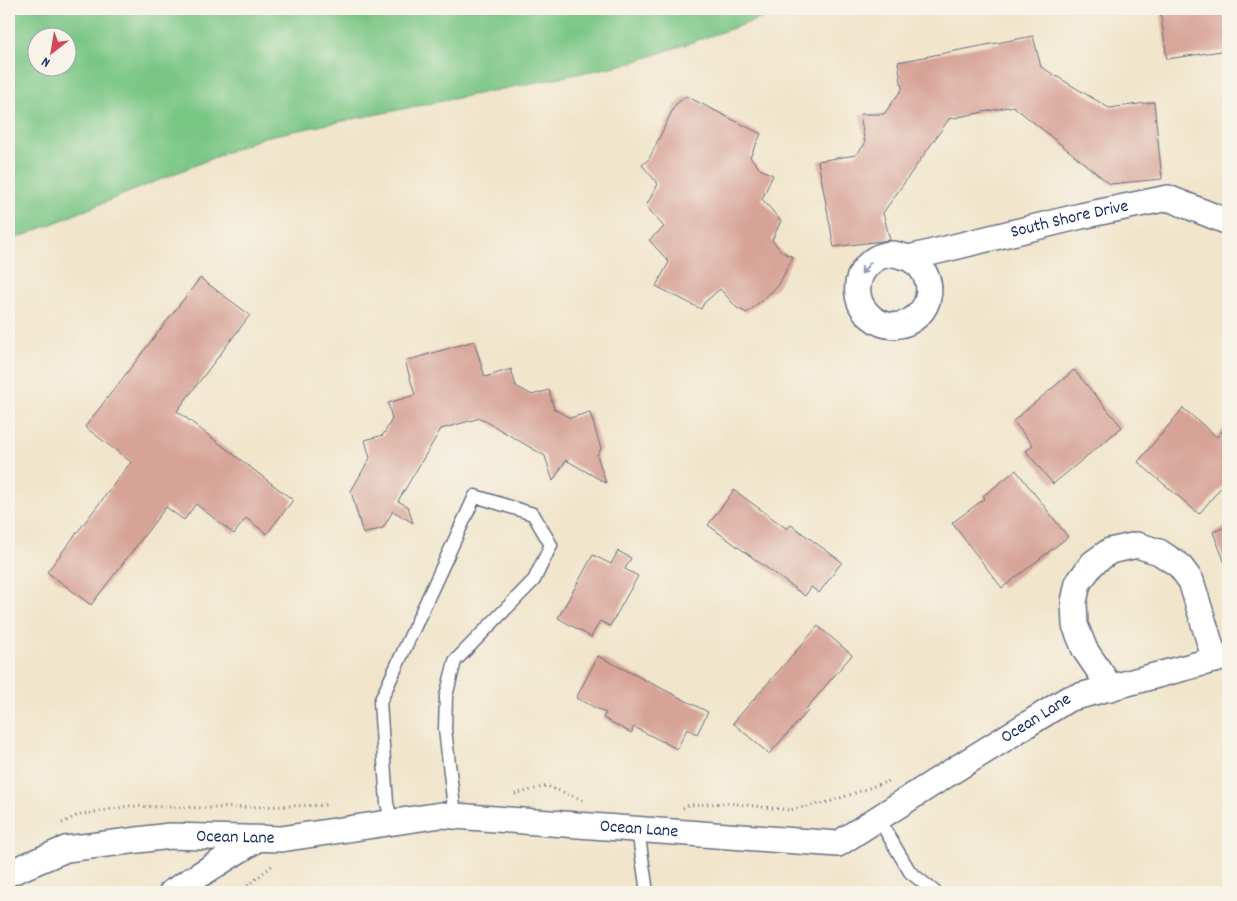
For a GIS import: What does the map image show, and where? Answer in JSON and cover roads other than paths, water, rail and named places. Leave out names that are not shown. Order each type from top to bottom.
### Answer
[{"type":"street","name":"South Shore Drive","points":[[909,258],[1081,216],[1168,198],[1228,222]]},
{"type":"street","points":[[1110,688],[1085,650],[1075,625],[1074,602],[1078,583],[1093,563],[1110,551],[1137,545],[1158,552],[1179,565],[1191,581],[1222,658]]},
{"type":"street","name":"Ocean Lane","points":[[9,873],[66,849],[170,836],[281,840],[441,815],[838,844],[1068,699],[1222,658]]},
{"type":"street","points":[[172,892],[257,839]]},
{"type":"lane","points":[[392,823],[387,803],[380,702],[475,496],[533,514],[551,545],[534,580],[455,661],[446,696],[445,729],[455,816]]},
{"type":"lane","points":[[878,818],[910,872],[935,892]]},
{"type":"lane","points":[[638,830],[647,892]]}]
